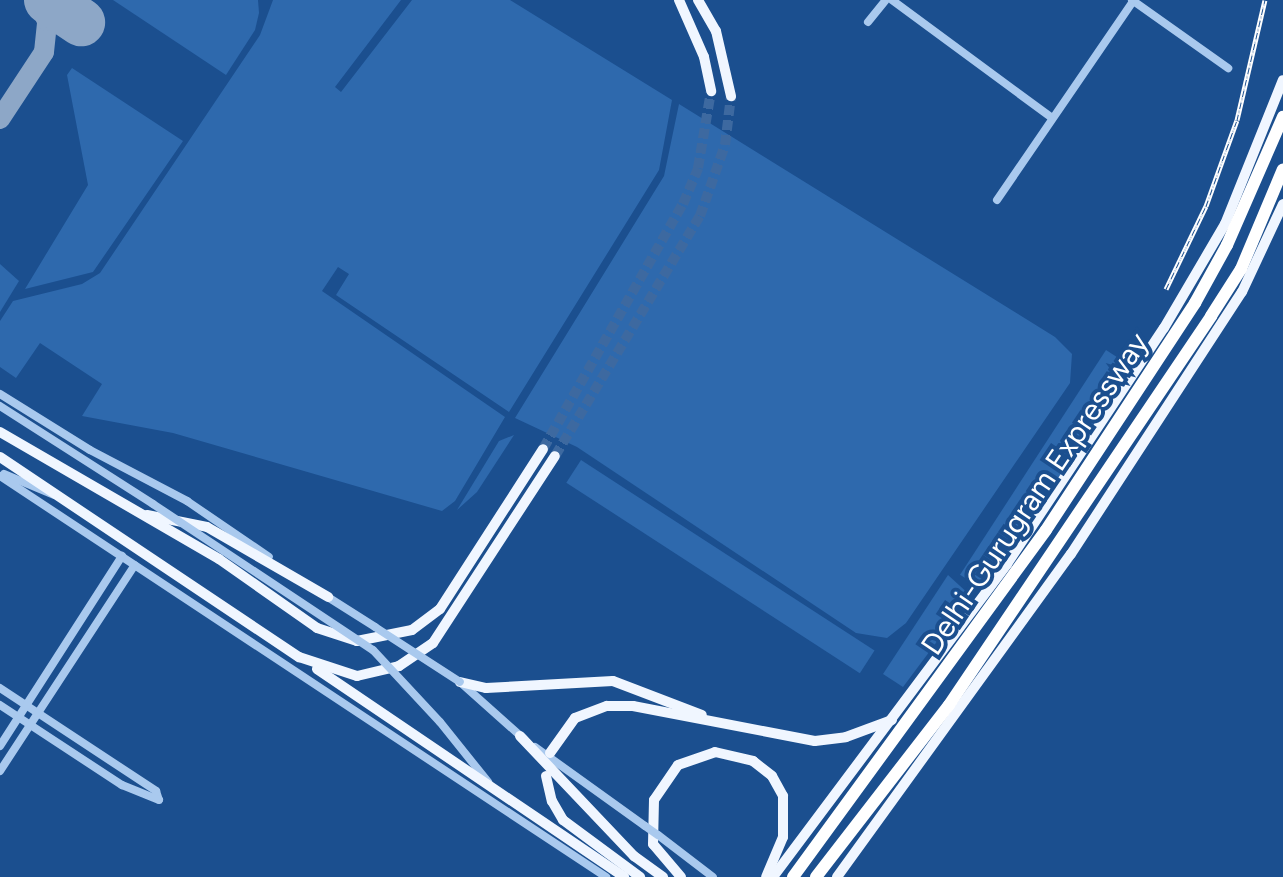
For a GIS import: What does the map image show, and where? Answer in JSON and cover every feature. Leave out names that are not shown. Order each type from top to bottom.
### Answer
[{"type":"highway","name":"Delhi-Gurugram Expressway","points":[[793,877],[1046,530],[1195,303],[1227,245],[1283,117]]},
{"type":"highway","name":"Delhi-Gurugram Expressway","points":[[816,877],[949,705],[1211,316],[1241,269],[1283,169]]},
{"type":"main road","points":[[679,0],[701,47],[711,91]]},
{"type":"main road","points":[[698,0],[716,31],[731,96]]},
{"type":"main road","points":[[773,877],[1007,564],[1173,315],[1225,224],[1283,80]]},
{"type":"main road","points":[[837,877],[1071,554],[1242,292],[1283,204]]},
{"type":"main road","points":[[0,432],[160,523],[317,628],[349,640],[382,639],[412,630],[440,609],[543,449]]},
{"type":"main road","points":[[299,657],[357,676],[399,666],[423,652],[454,617],[555,456]]},
{"type":"main road","points":[[0,457],[624,877]]},
{"type":"main road","points":[[145,515],[207,527],[328,597]]},
{"type":"main road","points":[[460,682],[486,688],[613,681],[757,731]]},
{"type":"main road","points":[[550,753],[575,718],[607,706],[633,706],[757,731],[830,740],[892,720]]},
{"type":"main road","points":[[520,736],[634,856],[663,877]]},
{"type":"main road","points":[[681,877],[656,851],[652,808],[670,772],[689,759],[715,752],[753,761],[772,776],[783,796],[783,837],[766,877]]},
{"type":"main road","points":[[546,776],[552,801],[563,820],[640,877]]},
{"type":"street","points":[[868,22],[889,0],[1052,118]]},
{"type":"street","points":[[997,200],[1133,0],[1228,68]]},
{"type":"street","points":[[0,394],[90,450],[187,501],[460,682],[520,736],[713,877]]},
{"type":"street","points":[[0,406],[373,650],[440,722],[499,795]]},
{"type":"street","points":[[0,474],[62,498]]},
{"type":"street","points":[[0,474],[606,877]]},
{"type":"street","points":[[0,746],[122,556]]},
{"type":"street","points":[[0,771],[135,565]]},
{"type":"street","points":[[0,688],[156,791],[159,800],[122,785],[0,705]]},
{"type":"shaded area","points":[[113,0],[258,0],[259,13],[255,30],[226,75]]},
{"type":"shaded area","points":[[273,0],[401,0],[335,87],[341,92],[412,0],[510,0],[672,100],[659,170],[509,412],[336,295],[349,274],[338,267],[322,291],[505,417],[455,501],[442,511],[173,433],[82,416],[102,384],[40,343],[16,378],[0,367],[0,321],[13,301],[82,284],[100,273],[260,35]]},
{"type":"shaded area","points":[[72,68],[183,141],[93,272],[25,289],[88,185],[67,75]]},
{"type":"shaded area","points":[[679,104],[1055,337],[1072,354],[1070,383],[906,623],[887,638],[856,633],[577,447],[515,418],[664,176]]},
{"type":"shaded area","points":[[0,264],[19,281],[0,312]]},
{"type":"shaded area","points":[[1106,350],[1131,366],[985,591],[960,575]]},
{"type":"shaded area","points":[[514,435],[477,492],[457,510],[499,441]]},
{"type":"shaded area","points":[[581,460],[875,651],[860,673],[566,483]]},
{"type":"shaded area","points":[[948,575],[971,596],[903,687],[883,674]]},
{"type":"taxiway","points":[[0,119],[44,52],[47,21],[37,0]]},
{"type":"runway","points":[[48,0],[81,22]]},
{"type":"tunnel","points":[[543,449],[683,204],[698,168],[711,91]]},
{"type":"tunnel","points":[[555,456],[700,216],[725,145],[731,96]]},
{"type":"railway","points":[[1166,289],[1206,206],[1237,120],[1265,0]]}]
